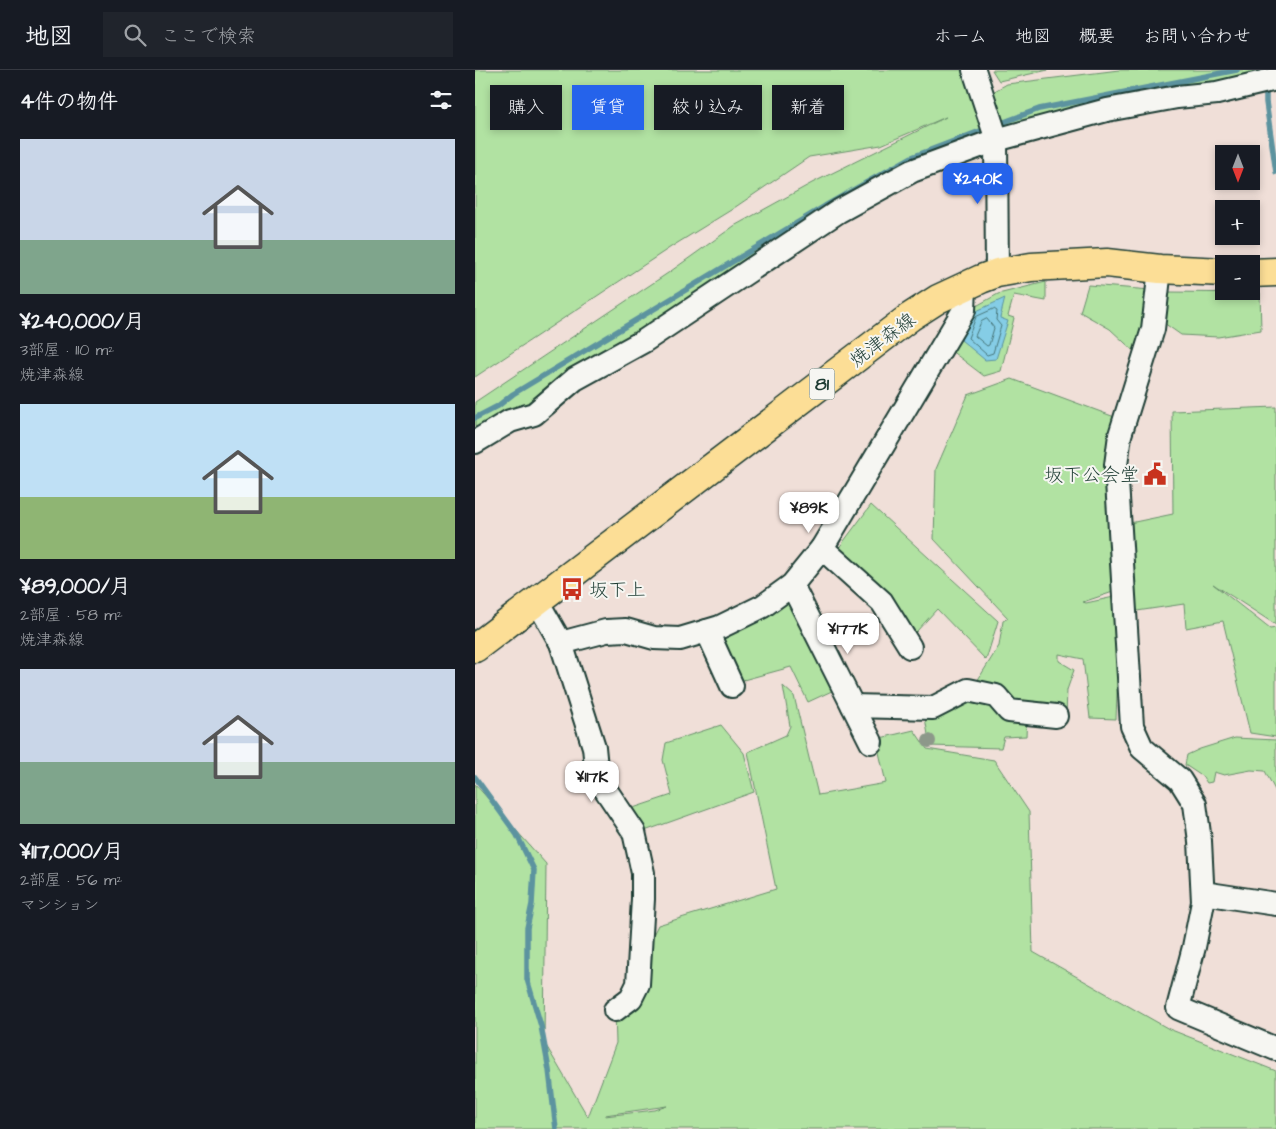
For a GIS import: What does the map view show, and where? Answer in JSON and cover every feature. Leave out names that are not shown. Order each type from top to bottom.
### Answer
[{"type":"main road","name":"焼津森線","points":[[475,648],[910,317],[938,299],[997,272],[1031,266],[1107,263],[1160,269],[1215,272]]},
{"type":"main road","points":[[1260,273],[1276,272]]},
{"type":"street","points":[[974,70],[996,139],[997,272]]},
{"type":"street","points":[[475,442],[510,421],[534,414],[575,379],[644,341],[750,269],[865,196],[912,170],[996,139],[1107,110],[1177,97],[1217,93],[1276,80]]},
{"type":"street","points":[[1160,269],[1153,328],[1120,434],[1116,465],[1132,726],[1142,748],[1180,780],[1195,804],[1200,842],[1203,902],[1179,1008],[1276,1049]]},
{"type":"street","points":[[561,643],[606,631],[626,630],[654,638],[680,640],[720,627],[763,606],[792,585],[822,548],[964,310],[965,287]]},
{"type":"street","points":[[822,548],[882,602],[910,647]]},
{"type":"street","points":[[792,585],[871,742]]},
{"type":"street","points":[[537,601],[561,643],[594,747],[597,777],[633,832],[643,873],[638,984],[631,998],[615,1010]]},
{"type":"street","points":[[707,631],[732,686]]},
{"type":"street","points":[[853,706],[933,708],[968,690],[996,696],[1009,711],[1056,716]]},
{"type":"street","points":[[1203,893],[1276,904]]},
{"type":"green space","points":[[475,70],[963,70],[975,102],[1007,84],[1119,70],[1276,70],[1149,111],[1006,145],[920,177],[786,249],[475,450],[475,402],[671,271],[734,226],[812,183],[946,117],[881,145],[809,157],[475,377]]},
{"type":"green space","points":[[992,70],[1048,70],[999,81]]},
{"type":"green space","points":[[1046,282],[1046,301],[1014,295],[1008,316],[1014,318],[1001,371],[984,376],[950,350],[969,310],[998,294]]},
{"type":"green space","points":[[1088,285],[1151,290],[1138,355],[1110,329],[1080,312]]},
{"type":"green space","points":[[1169,292],[1215,293],[1215,300],[1260,300],[1260,293],[1261,330],[1218,337],[1181,335],[1164,323]]},
{"type":"green space","points":[[1012,379],[1120,419],[1119,590],[1083,602],[1114,597],[1120,621],[1116,719],[1090,718],[1083,659],[1059,654],[1059,661],[1074,670],[1067,690],[1066,716],[1027,715],[1026,736],[1004,737],[1001,748],[930,746],[924,712],[969,694],[999,646],[1003,621],[1008,618],[934,539],[936,469],[968,395]]},
{"type":"green space","points":[[1276,407],[1276,625],[1213,584],[1270,629],[1276,628],[1276,737],[1250,733],[1223,621],[1186,628],[1184,604],[1137,611],[1125,524],[1173,514],[1172,411]]},
{"type":"green space","points":[[871,505],[998,621],[986,660],[937,609],[916,632],[832,557]]},
{"type":"green space","points":[[789,595],[834,690],[808,702],[791,667],[736,682],[713,637]]},
{"type":"green space","points":[[783,686],[794,696],[818,795],[886,783],[876,739],[914,730],[927,749],[994,760],[1029,812],[1033,952],[1169,1029],[1276,1071],[1276,1129],[475,1129],[475,784],[546,864],[544,1042],[588,1117],[616,1043],[615,1010],[658,925],[776,889],[748,752],[786,735],[790,726]],"holes":[[[667,1106],[655,1110],[605,1116]]]},
{"type":"green space","points":[[721,725],[744,753],[754,792],[639,833],[630,809],[672,795],[663,760],[666,743]]},
{"type":"green space","points":[[1235,738],[1276,740],[1276,792],[1265,771],[1251,770],[1224,775],[1214,772],[1212,782],[1207,783],[1203,777],[1185,765],[1187,755]]},
{"type":"water","points":[[1005,298],[1000,318],[1008,321],[996,359],[985,360],[961,340],[972,313]]},
{"type":"waterway","points":[[996,125],[1039,109],[1237,70]]},
{"type":"waterway","points":[[1266,89],[1266,102],[1276,172]]},
{"type":"waterway","points":[[475,418],[498,406],[513,394],[825,206],[912,157],[988,128]]},
{"type":"waterway","points":[[475,777],[517,835],[534,870],[532,904],[527,928],[527,979],[541,1026],[549,1070],[556,1129]]},
{"type":"place","name":"坂下公会堂","points":[[1155,474]]},
{"type":"place","name":"坂下上","points":[[572,589]]}]
